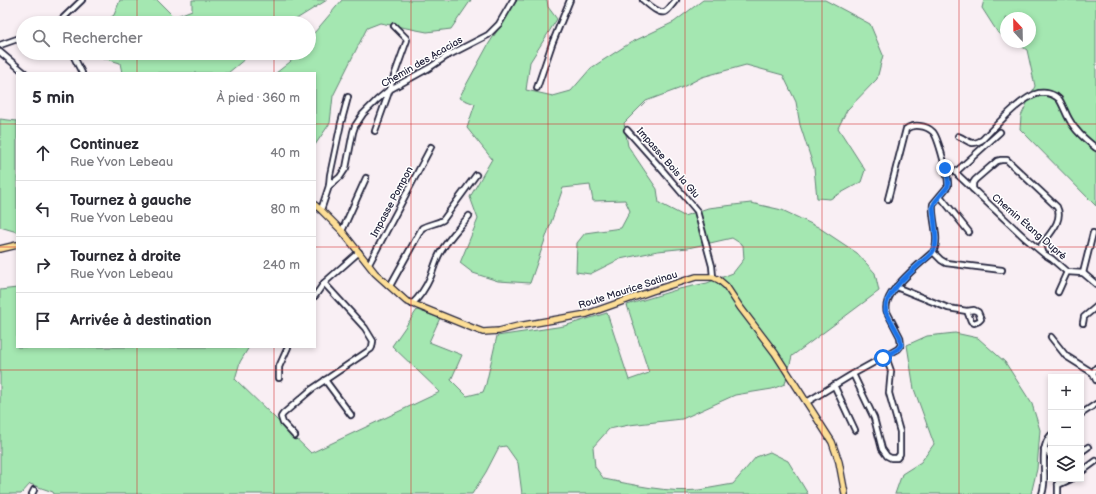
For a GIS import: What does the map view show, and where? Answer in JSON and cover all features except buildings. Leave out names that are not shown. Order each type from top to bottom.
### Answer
[{"type":"main road","name":"Route Maurice Satinau","points":[[316,206],[342,231],[375,273],[406,301],[483,332],[499,331],[518,326],[587,314],[696,277],[713,277]]},
{"type":"main road","points":[[0,249],[16,245]]},
{"type":"main road","points":[[713,277],[726,286],[774,354],[832,442],[836,450],[845,494]]},
{"type":"street","points":[[65,16],[82,0]]},
{"type":"street","name":"Chemin des Acacias","points":[[321,210],[328,189],[340,177],[346,168],[352,132],[357,122],[377,100],[389,90],[429,68],[447,56],[488,35],[498,24],[512,0]]},
{"type":"street","points":[[537,88],[552,44],[570,0]]},
{"type":"street","points":[[642,0],[658,11],[663,12],[666,12],[676,0]]},
{"type":"street","points":[[375,131],[407,40],[394,26]]},
{"type":"street","points":[[0,45],[16,39]]},
{"type":"street","points":[[0,52],[24,72]]},
{"type":"street","points":[[76,60],[82,72]]},
{"type":"street","points":[[958,136],[969,143],[977,143],[1023,102],[1038,93],[1045,93],[1052,94],[1058,98],[1077,131],[1096,148]]},
{"type":"street","points":[[330,186],[330,175],[348,97]]},
{"type":"street","points":[[806,402],[853,374],[886,357],[898,349],[901,345],[900,337],[886,312],[886,308],[889,298],[896,288],[933,252],[936,242],[933,206],[948,186],[943,157],[934,133],[930,129],[911,126],[906,129],[888,199]]},
{"type":"street","name":"Impasse Bois la Glu","points":[[627,130],[697,211],[712,266],[713,277]]},
{"type":"street","name":"Chemin Étang Dupré","points":[[1000,132],[956,172],[1025,238],[1044,254],[1052,258],[1067,272],[1083,274]]},
{"type":"street","name":"Impasse Pompon","points":[[369,264],[430,147]]},
{"type":"street","points":[[973,189],[973,183],[975,180],[998,161],[1007,160],[1059,210],[1059,216],[1053,230],[1042,246],[1044,254]]},
{"type":"street","points":[[390,286],[422,228],[438,223],[442,220],[476,175]]},
{"type":"street","points":[[342,231],[366,178]]},
{"type":"street","points":[[940,196],[969,232]]},
{"type":"street","points":[[412,304],[425,289],[437,259],[446,243],[469,216]]},
{"type":"street","points":[[1093,233],[1083,274],[1096,284]]},
{"type":"street","points":[[316,295],[324,283],[359,252]]},
{"type":"street","points":[[933,252],[940,260],[946,263],[1002,270]]},
{"type":"street","points":[[1058,292],[1067,272]]},
{"type":"street","points":[[295,436],[283,423],[281,417],[300,399],[372,347],[373,341],[365,328],[324,283]]},
{"type":"street","points":[[896,288],[948,308],[967,311]]},
{"type":"street","points":[[1083,322],[1084,316],[1096,307]]},
{"type":"street","points":[[1051,337],[1066,356],[1093,373],[1096,380]]},
{"type":"street","points":[[279,378],[279,367],[288,348]]},
{"type":"street","points":[[853,374],[874,418],[882,449],[887,456],[897,458],[900,454],[900,432],[889,392],[891,371],[886,357]]},
{"type":"street","points":[[1093,373],[1096,368]]},
{"type":"street","points":[[325,380],[351,415]]},
{"type":"street","points":[[834,385],[855,430]]},
{"type":"street","points":[[1084,412],[1096,404]]},
{"type":"street","points":[[1042,494],[1045,484],[1044,449],[1048,440]]},
{"type":"street","points":[[1084,450],[1088,447]]},
{"type":"street","points":[[1044,449],[1048,451]]},
{"type":"street","points":[[1084,470],[1096,461]]},
{"type":"street","points":[[1058,482],[1058,494]]},
{"type":"street","points":[[1058,486],[1065,482]]},
{"type":"green space","points":[[120,0],[157,0],[173,16],[113,16]]},
{"type":"green space","points":[[192,0],[327,0],[301,16],[177,16],[192,10]]},
{"type":"green space","points":[[342,0],[471,0],[451,29],[427,32],[380,23],[367,28],[333,96],[330,123],[316,144],[316,72],[277,72],[292,60],[316,60],[316,31]]},
{"type":"green space","points":[[517,0],[547,0],[548,7],[557,19],[530,62],[526,90],[553,96],[571,91],[591,68],[630,43],[674,22],[703,0],[825,0],[870,24],[883,55],[877,79],[847,110],[838,128],[865,170],[861,182],[830,199],[817,198],[814,168],[800,125],[796,102],[783,75],[746,65],[702,77],[681,88],[646,101],[624,123],[628,146],[657,189],[659,203],[684,216],[708,208],[751,203],[782,210],[818,227],[857,253],[875,273],[879,291],[792,356],[785,384],[772,389],[735,395],[682,419],[629,425],[609,429],[593,447],[595,467],[604,479],[663,489],[687,491],[699,490],[733,484],[756,457],[770,452],[788,461],[808,494],[522,494],[518,463],[506,446],[499,447],[472,494],[54,494],[53,492],[30,484],[21,494],[0,494],[0,290],[16,288],[16,348],[248,348],[240,362],[235,379],[311,453],[440,392],[392,346],[417,310],[440,318],[429,342],[462,355],[451,380],[467,396],[483,392],[497,336],[564,326],[607,313],[629,380],[649,373],[627,305],[679,289],[707,283],[733,273],[744,259],[743,245],[732,238],[688,248],[658,251],[620,259],[590,274],[576,272],[577,243],[585,233],[621,228],[630,211],[625,200],[593,201],[590,185],[563,188],[530,283],[498,281],[473,273],[460,263],[478,219],[470,197],[492,159],[467,128],[475,104],[459,98],[488,45]]},
{"type":"green space","points":[[984,0],[1096,0],[1096,206],[1020,129],[1021,116],[1035,86],[1027,50],[1024,48],[1036,48],[1036,12],[1000,12],[1000,34],[982,8]]},
{"type":"green space","points":[[110,60],[244,60],[229,72],[122,72],[120,63]]},
{"type":"green space","points":[[0,119],[16,121],[16,232],[0,227]]},
{"type":"green space","points":[[955,333],[978,338],[1005,362],[1032,404],[1040,430],[1037,469],[1031,494],[895,494],[902,474],[921,462],[934,444],[914,389],[907,345],[927,336]]},
{"type":"route","points":[[883,358],[898,349],[901,345],[900,337],[886,312],[891,293],[933,252],[936,246],[933,204],[948,186],[945,168]]}]
